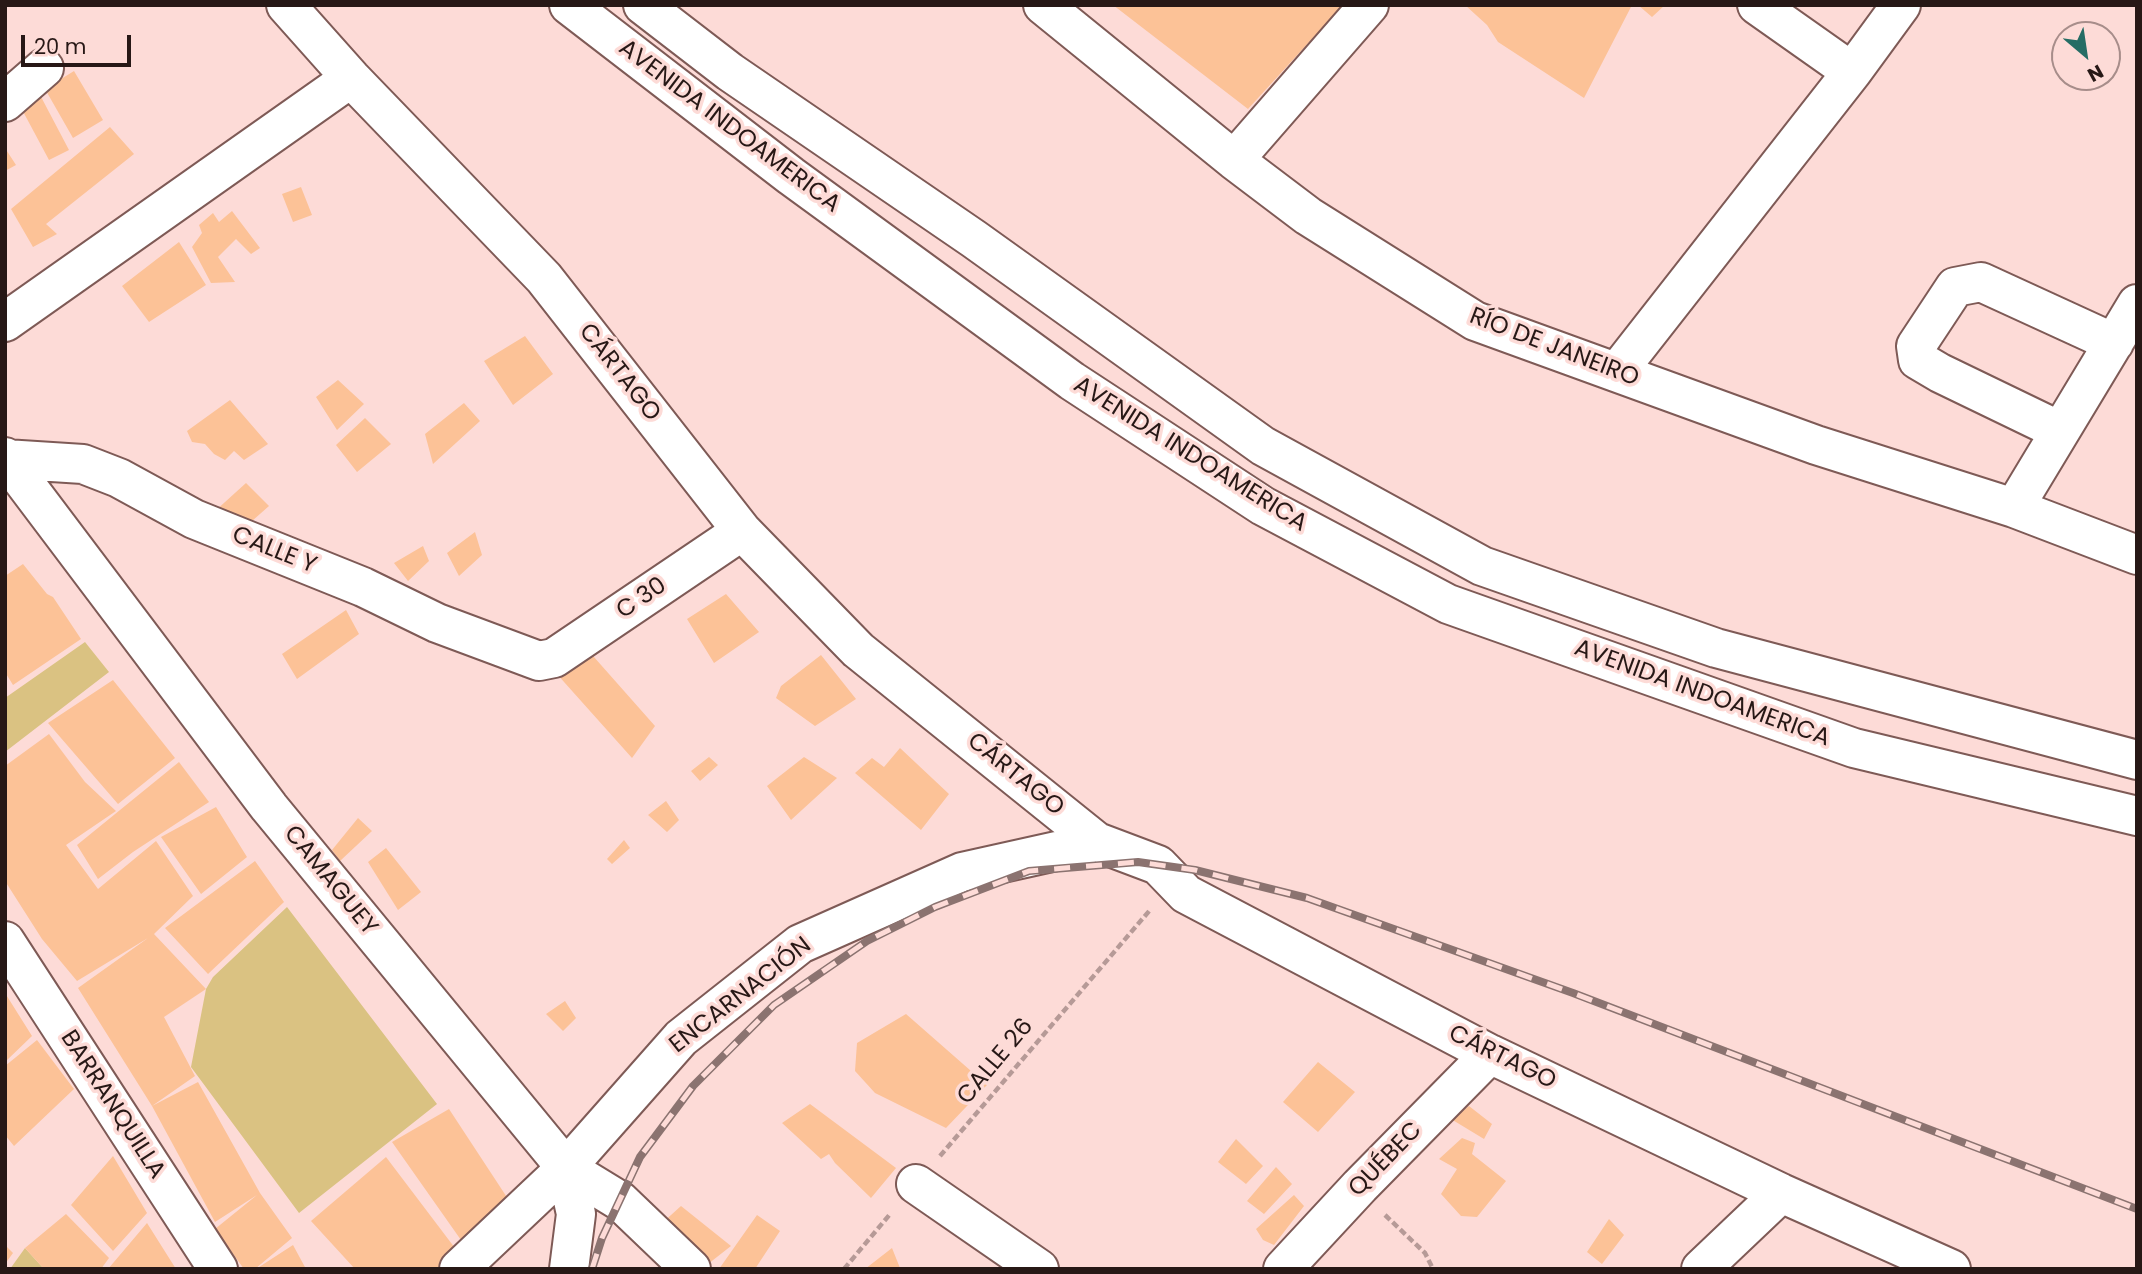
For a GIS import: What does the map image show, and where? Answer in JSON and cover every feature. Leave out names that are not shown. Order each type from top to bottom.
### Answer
[{"type":"street","name":"CÁRTAGO","points":[[286,5],[351,78],[544,278],[742,531],[858,650],[1097,842],[1157,865],[1186,894],[1490,1054],[1781,1193],[1951,1269]]},
{"type":"street","name":"AVENIDA INDOAMERICA","points":[[569,5],[791,176],[1072,381],[1263,506],[1448,604],[1854,748],[2137,816]]},
{"type":"street","name":"AVENIDA INDOAMERICA","points":[[643,5],[730,72],[974,239],[1263,446],[1482,566],[1716,648],[2137,760]]},
{"type":"street","name":"RÍO DE JANEIRO","points":[[1043,5],[1234,160],[1308,216],[1475,321],[1816,445],[2014,508],[2137,555]]},
{"type":"street","points":[[1234,160],[1368,5]]},
{"type":"street","points":[[1757,5],[1852,72]]},
{"type":"street","points":[[1618,372],[1852,72],[1901,5]]},
{"type":"street","points":[[5,102],[44,68]]},
{"type":"street","points":[[5,322],[351,78]]},
{"type":"street","points":[[2060,431],[1940,373],[1918,360],[1916,346],[1955,287],[1981,282],[2114,343]]},
{"type":"street","points":[[2014,508],[2137,304]]},
{"type":"street","name":"CALLE Y","points":[[6,458],[83,464],[119,478],[194,519],[363,587],[437,622],[540,661]]},
{"type":"street","name":"CAMAGUEY","points":[[6,458],[269,807],[566,1168],[620,1201],[691,1269]]},
{"type":"street","name":"C 30","points":[[540,661],[554,658],[742,531]]},
{"type":"street","name":"ENCARNACIÓN","points":[[459,1269],[566,1168],[681,1038],[800,944],[962,872],[1097,842]]},
{"type":"street","name":"BARRANQUILLA","points":[[5,941],[219,1269]]},
{"type":"street","name":"QUÉBEC","points":[[1283,1269],[1490,1054]]},
{"type":"street","points":[[566,1168],[576,1214],[569,1269]]},
{"type":"street","points":[[916,1184],[1039,1269]]},
{"type":"street","points":[[1701,1269],[1781,1193]]},
{"type":"path","name":"CALLE 26","points":[[844,1269],[1148,911],[1186,894]]},
{"type":"path","points":[[1360,1186],[1368,1200],[1425,1253],[1433,1269]]},
{"type":"shaded area","points":[[85,642],[109,672],[5,752],[5,698]]},
{"type":"shaded area","points":[[287,907],[437,1104],[299,1213],[191,1067],[206,989],[213,977]]},
{"type":"shaded area","points":[[25,1248],[44,1269],[10,1269]]},
{"type":"building","points":[[1113,5],[1343,5],[1248,109]]},
{"type":"building","points":[[1465,5],[1632,5],[1584,98],[1498,42],[1487,25]]},
{"type":"building","points":[[1638,5],[1665,5],[1652,17]]},
{"type":"building","points":[[74,71],[103,120],[73,138],[45,89]]},
{"type":"building","points":[[39,93],[69,150],[49,160],[19,104]]},
{"type":"building","points":[[110,127],[134,154],[46,224],[57,234],[33,247],[11,209]]},
{"type":"building","points":[[5,148],[16,165],[5,171]]},
{"type":"building","points":[[301,187],[312,215],[293,222],[282,194]]},
{"type":"building","points":[[232,211],[260,248],[251,254],[236,239],[218,257],[235,282],[211,283],[192,247],[202,233],[199,225],[213,213],[219,222]]},
{"type":"building","points":[[179,242],[206,285],[149,322],[122,286]]},
{"type":"building","points":[[525,336],[553,374],[513,405],[484,361]]},
{"type":"building","points":[[338,380],[364,404],[337,430],[316,397]]},
{"type":"building","points":[[230,400],[268,444],[244,460],[234,451],[225,460],[214,454],[205,444],[192,442],[187,431]]},
{"type":"building","points":[[464,403],[480,421],[433,464],[425,434]]},
{"type":"building","points":[[365,418],[391,444],[357,472],[336,445]]},
{"type":"building","points":[[246,483],[269,506],[243,529],[214,512]]},
{"type":"building","points":[[475,532],[482,555],[459,576],[447,553]]},
{"type":"building","points":[[423,546],[429,561],[408,581],[394,563]]},
{"type":"building","points":[[23,564],[47,594],[53,597],[81,639],[13,685],[5,672],[5,576]]},
{"type":"building","points":[[726,594],[759,632],[714,663],[687,619]]},
{"type":"building","points":[[346,610],[359,634],[297,679],[282,654]]},
{"type":"building","points":[[586,648],[655,726],[632,758],[556,673]]},
{"type":"building","points":[[821,655],[856,699],[815,726],[776,698],[781,686]]},
{"type":"building","points":[[113,680],[175,758],[118,804],[48,723]]},
{"type":"building","points":[[49,734],[85,782],[116,811],[66,845],[98,889],[156,841],[193,896],[154,934],[206,989],[164,1017],[195,1076],[152,1106],[78,988],[148,938],[77,981],[42,939],[5,881],[5,766]]},
{"type":"building","points":[[900,748],[949,794],[921,830],[855,773],[872,758],[884,767]]},
{"type":"building","points":[[709,757],[718,765],[700,781],[691,771]]},
{"type":"building","points":[[804,757],[837,778],[791,820],[767,786]]},
{"type":"building","points":[[179,762],[209,802],[133,852],[98,879],[77,845]]},
{"type":"building","points":[[666,801],[679,820],[667,832],[648,815]]},
{"type":"building","points":[[216,807],[247,857],[201,894],[161,837]]},
{"type":"building","points":[[358,818],[372,831],[340,861],[332,850]]},
{"type":"building","points":[[624,840],[630,848],[612,864],[607,859]]},
{"type":"building","points":[[386,848],[421,892],[398,910],[368,862]]},
{"type":"building","points":[[255,861],[284,902],[208,974],[165,928]]},
{"type":"building","points":[[5,993],[32,1036],[5,1062]]},
{"type":"building","points":[[565,1001],[576,1018],[563,1031],[546,1014]]},
{"type":"building","points":[[906,1014],[987,1085],[946,1128],[875,1093],[855,1071],[857,1043]]},
{"type":"building","points":[[37,1040],[74,1089],[14,1146],[5,1135],[5,1066]]},
{"type":"building","points":[[1318,1062],[1355,1092],[1318,1132],[1283,1102]]},
{"type":"building","points":[[198,1082],[260,1193],[292,1238],[255,1269],[244,1269],[215,1229],[257,1195],[215,1222],[152,1106]]},
{"type":"building","points":[[810,1104],[896,1168],[871,1198],[829,1154],[821,1159],[782,1123]]},
{"type":"building","points":[[1469,1106],[1492,1124],[1484,1139],[1451,1119]]},
{"type":"building","points":[[449,1109],[512,1205],[468,1250],[392,1142]]},
{"type":"building","points":[[1462,1138],[1475,1143],[1472,1154],[1506,1181],[1477,1217],[1461,1216],[1441,1194],[1457,1169],[1439,1159]]},
{"type":"building","points":[[1236,1139],[1263,1166],[1246,1184],[1218,1162]]},
{"type":"building","points":[[113,1156],[147,1213],[113,1251],[71,1205]]},
{"type":"building","points":[[386,1157],[464,1260],[453,1269],[355,1269],[311,1221]]},
{"type":"building","points":[[1276,1167],[1292,1184],[1264,1214],[1247,1201]]},
{"type":"building","points":[[1294,1195],[1304,1206],[1274,1245],[1263,1240],[1256,1229]]},
{"type":"building","points":[[681,1206],[731,1246],[708,1264],[661,1224]]},
{"type":"building","points":[[66,1214],[109,1258],[101,1269],[44,1269],[25,1248]]},
{"type":"building","points":[[757,1215],[780,1231],[755,1269],[719,1269]]},
{"type":"building","points":[[1609,1219],[1624,1235],[1602,1264],[1587,1252]]},
{"type":"building","points":[[147,1223],[176,1269],[108,1269]]},
{"type":"building","points":[[5,1245],[13,1253],[5,1264]]},
{"type":"building","points":[[293,1245],[306,1269],[256,1269]]},
{"type":"building","points":[[892,1248],[900,1268],[865,1269]]},
{"type":"railway","points":[[592,1269],[602,1238],[640,1157],[693,1086],[774,1005],[867,941],[935,907],[1029,871],[1138,862],[1195,870],[1307,898],[1573,993],[2137,1209]]}]
